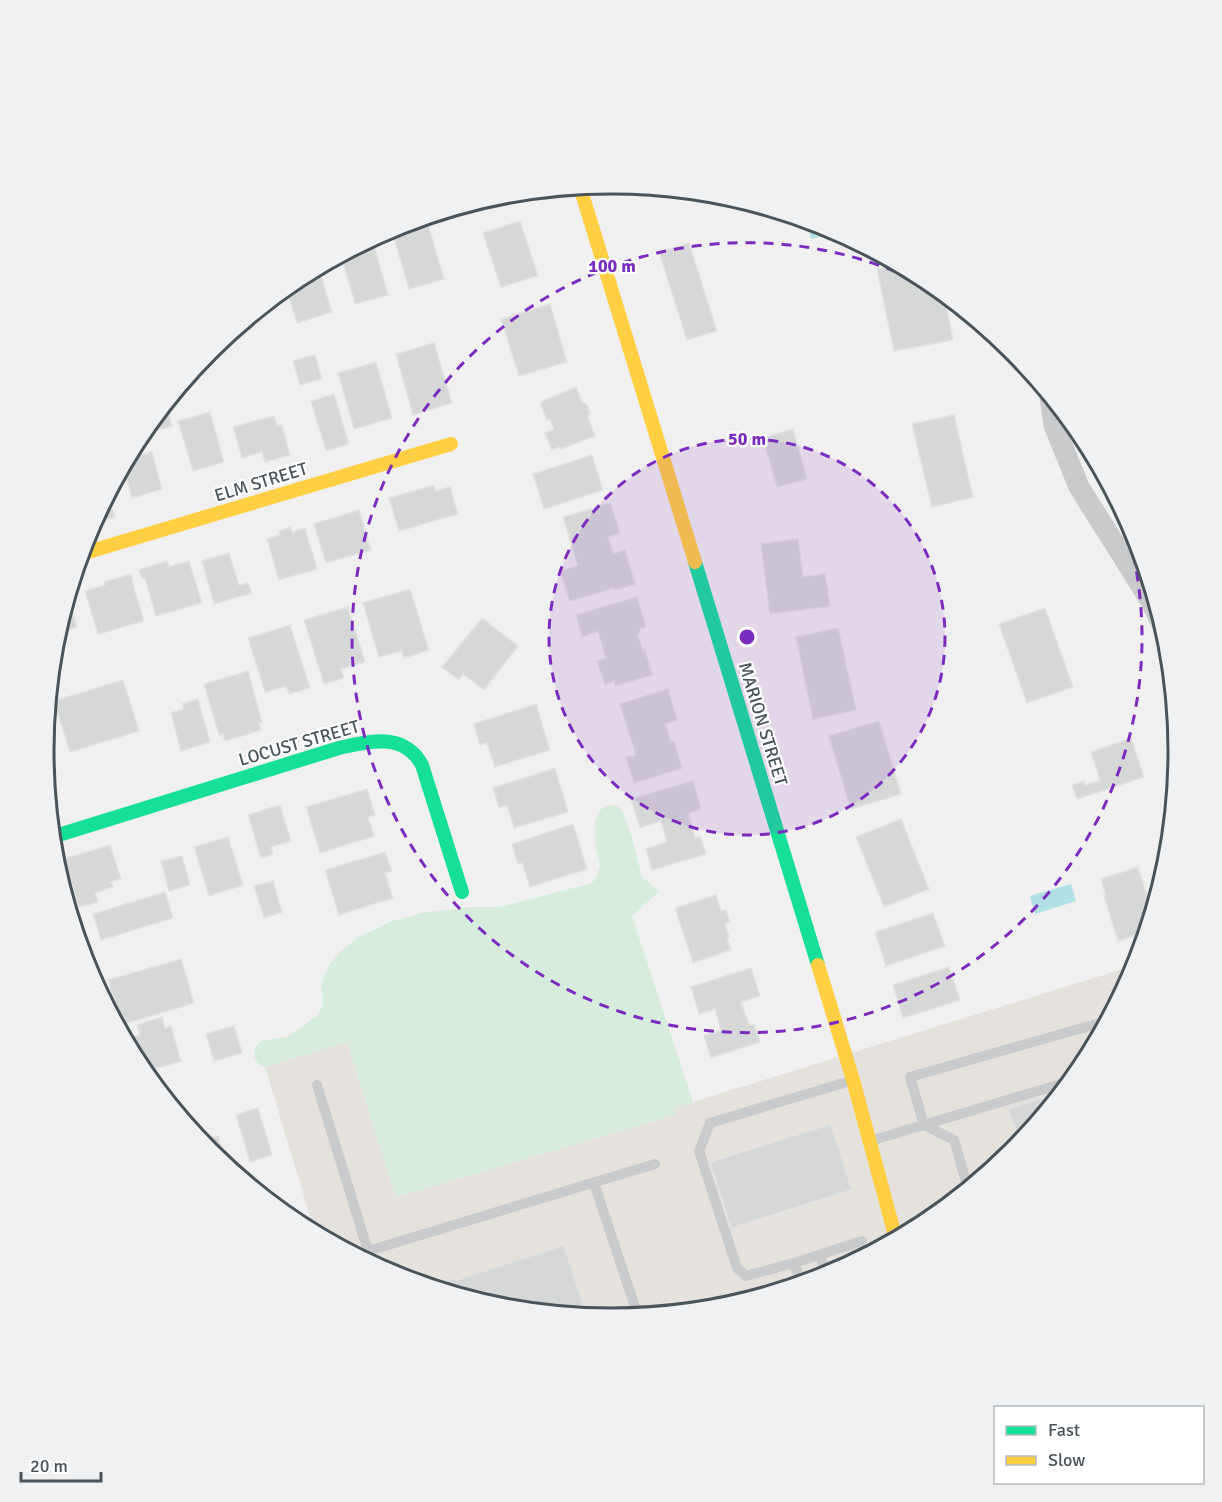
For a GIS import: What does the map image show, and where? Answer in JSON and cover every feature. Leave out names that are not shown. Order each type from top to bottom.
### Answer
[{"type":"street","name":"MARION STREET","points":[[582,195],[853,1080],[894,1230]]},
{"type":"street","points":[[1052,411],[1054,425],[1079,488],[1144,590]]},
{"type":"street","name":"ELM STREET","points":[[91,551],[451,444]]},
{"type":"street","name":"LOCUST STREET","points":[[61,834],[331,750],[378,740],[392,742],[403,745],[420,761],[462,892]]},
{"type":"lane","points":[[966,1180],[954,1140],[924,1125],[910,1077],[1096,1024]]},
{"type":"lane","points":[[853,1080],[710,1123],[699,1151],[737,1268],[746,1276],[862,1241]]},
{"type":"lane","points":[[318,1085],[368,1251],[655,1164]]},
{"type":"lane","points":[[870,1141],[1056,1085]]},
{"type":"lane","points":[[594,1183],[635,1307]]},
{"type":"lane","points":[[820,1255],[824,1266]]},
{"type":"lane","points":[[794,1263],[798,1275]]},
{"type":"shaded area","points":[[1124,969],[1093,1030],[1053,1090],[1005,1145],[950,1193],[889,1233],[824,1266],[755,1289],[684,1303],[647,1307],[575,1307],[502,1297],[467,1289],[398,1266],[332,1233],[311,1220],[265,1067],[347,1042],[396,1197],[675,1115],[673,1108]]},
{"type":"green space","points":[[609,805],[617,806],[623,812],[642,877],[659,891],[632,916],[693,1102],[673,1108],[675,1115],[396,1197],[347,1042],[265,1067],[258,1064],[254,1056],[255,1047],[261,1041],[287,1037],[318,1015],[323,1004],[321,986],[330,964],[357,938],[392,921],[423,913],[469,907],[500,907],[592,883],[600,865],[595,844],[595,820],[601,809]]},
{"type":"water","points":[[809,231],[824,236],[811,239]]},
{"type":"water","points":[[1071,884],[1076,901],[1035,914],[1030,896]]},
{"type":"building","points":[[520,221],[538,276],[501,287],[483,233]]},
{"type":"building","points":[[428,225],[444,279],[409,289],[394,238]]},
{"type":"building","points":[[689,243],[717,331],[687,340],[659,252]]},
{"type":"building","points":[[374,247],[388,295],[355,304],[343,263]]},
{"type":"building","points":[[887,267],[946,307],[953,340],[894,351],[877,269]]},
{"type":"building","points":[[321,276],[332,312],[297,323],[289,297]]},
{"type":"building","points":[[550,304],[567,362],[519,376],[501,319]]},
{"type":"building","points":[[434,343],[452,403],[413,415],[396,354]]},
{"type":"building","points":[[315,355],[322,379],[300,385],[293,361]]},
{"type":"building","points":[[376,362],[392,418],[354,429],[338,373]]},
{"type":"building","points":[[576,387],[582,402],[586,404],[590,413],[588,417],[595,436],[561,449],[560,447],[552,450],[545,433],[554,429],[550,419],[547,420],[540,403]]},
{"type":"building","points":[[334,394],[349,444],[326,451],[311,401]]},
{"type":"building","points":[[210,412],[224,462],[193,471],[178,421]]},
{"type":"building","points":[[168,413],[172,426],[158,428]]},
{"type":"building","points":[[954,415],[973,497],[932,507],[912,424]]},
{"type":"building","points":[[274,416],[277,426],[282,425],[290,455],[265,462],[262,452],[242,458],[233,427]]},
{"type":"building","points":[[793,429],[807,479],[777,487],[763,438]]},
{"type":"building","points":[[152,452],[162,489],[132,498],[126,477],[139,456]]},
{"type":"building","points":[[592,455],[603,490],[544,509],[533,474]]},
{"type":"building","points":[[434,485],[436,491],[450,487],[458,514],[399,531],[389,498]]},
{"type":"building","points":[[610,503],[620,533],[608,537],[613,554],[625,550],[635,584],[570,601],[560,571],[578,566],[563,517]]},
{"type":"building","points":[[111,505],[115,517],[104,520]]},
{"type":"building","points":[[359,510],[371,550],[326,563],[314,524]]},
{"type":"building","points":[[291,527],[292,532],[305,528],[317,569],[279,580],[267,539],[280,535],[279,531]]},
{"type":"building","points":[[798,539],[803,577],[825,574],[830,606],[770,614],[761,544]]},
{"type":"building","points":[[229,553],[239,585],[248,583],[252,593],[214,604],[202,561]]},
{"type":"building","points":[[167,561],[169,567],[189,561],[202,603],[156,616],[145,578],[142,579],[139,570]]},
{"type":"building","points":[[131,574],[144,621],[98,634],[85,591],[105,585],[104,582]]},
{"type":"building","points":[[410,589],[429,650],[404,658],[402,651],[379,657],[363,603]]},
{"type":"building","points":[[637,597],[646,627],[641,628],[638,635],[652,675],[615,686],[614,681],[605,684],[597,661],[606,658],[598,631],[582,637],[576,615]]},
{"type":"building","points":[[348,607],[365,662],[341,669],[344,678],[324,684],[304,620]]},
{"type":"building","points":[[1045,608],[1073,687],[1027,703],[999,624]]},
{"type":"building","points":[[72,610],[77,627],[68,630]]},
{"type":"building","points":[[482,618],[518,646],[484,690],[463,674],[459,680],[442,667]]},
{"type":"building","points":[[290,625],[310,688],[289,694],[286,686],[265,692],[248,638]]},
{"type":"building","points":[[838,628],[856,710],[813,719],[796,637]]},
{"type":"building","points":[[248,671],[262,722],[259,723],[261,730],[225,741],[223,734],[219,735],[204,684]]},
{"type":"building","points":[[123,680],[139,731],[70,752],[56,707],[57,700]]},
{"type":"building","points":[[668,689],[677,720],[665,724],[671,742],[674,741],[682,768],[634,783],[626,757],[636,755],[620,704]]},
{"type":"building","points":[[198,699],[210,742],[181,751],[171,713],[184,709],[182,704]]},
{"type":"building","points":[[536,704],[550,750],[495,767],[487,743],[480,745],[474,724]]},
{"type":"building","points":[[879,721],[901,794],[851,809],[829,736]]},
{"type":"building","points":[[1131,738],[1144,777],[1077,799],[1072,785],[1084,781],[1085,785],[1100,780],[1091,752]]},
{"type":"building","points":[[555,768],[568,812],[514,828],[507,805],[499,808],[493,788]]},
{"type":"building","points":[[693,781],[701,809],[688,813],[695,838],[700,836],[706,854],[652,870],[646,849],[667,842],[661,821],[640,828],[631,799]]},
{"type":"building","points":[[367,789],[375,815],[368,817],[374,836],[320,853],[306,807]]},
{"type":"building","points":[[280,805],[291,841],[271,847],[273,854],[261,858],[248,815]]},
{"type":"building","points":[[901,819],[929,889],[884,907],[856,837]]},
{"type":"building","points":[[573,824],[587,869],[530,887],[522,863],[518,864],[512,844]]},
{"type":"building","points":[[228,837],[243,885],[209,896],[194,847]]},
{"type":"building","points":[[110,845],[121,879],[111,882],[113,887],[95,893],[98,902],[79,907],[65,859]]},
{"type":"building","points":[[385,852],[392,871],[385,873],[393,898],[339,915],[325,870]]},
{"type":"building","points":[[182,856],[190,885],[169,891],[161,861]]},
{"type":"building","points":[[1138,867],[1148,899],[1136,935],[1118,941],[1101,879]]},
{"type":"building","points":[[273,881],[282,912],[264,918],[254,886]]},
{"type":"building","points":[[165,892],[173,918],[101,940],[93,914]]},
{"type":"building","points":[[716,895],[721,911],[726,910],[730,922],[725,924],[731,950],[693,963],[675,908]]},
{"type":"building","points":[[933,913],[945,946],[886,966],[875,932]]},
{"type":"building","points":[[181,959],[194,1003],[126,1024],[115,1004],[108,980]]},
{"type":"building","points":[[949,967],[960,1000],[903,1018],[893,985]]},
{"type":"building","points":[[751,968],[760,996],[741,1002],[749,1025],[754,1024],[760,1042],[711,1058],[704,1036],[721,1030],[715,1009],[699,1014],[691,987]]},
{"type":"building","points":[[162,1017],[165,1028],[171,1026],[181,1061],[154,1069],[133,1037],[140,1035],[137,1025]]},
{"type":"building","points":[[234,1026],[242,1053],[214,1061],[206,1034]]},
{"type":"building","points":[[1048,1097],[1016,1133],[1008,1109]]},
{"type":"building","points":[[258,1108],[272,1155],[250,1162],[236,1115]]},
{"type":"building","points":[[831,1124],[852,1190],[731,1228],[710,1162]]},
{"type":"building","points":[[218,1136],[222,1149],[217,1145],[211,1138]]},
{"type":"building","points":[[564,1245],[584,1307],[502,1297],[444,1282],[456,1278],[457,1280]]},
{"type":"traffic: fast","points":[[695,562],[818,965]]},
{"type":"traffic: fast","points":[[61,834],[339,748],[362,743],[396,743],[406,747],[422,765],[462,892]]},
{"type":"traffic: slow","points":[[582,195],[695,562]]},
{"type":"traffic: slow","points":[[91,551],[451,444]]},
{"type":"traffic: slow","points":[[818,965],[853,1080],[894,1230]]}]
